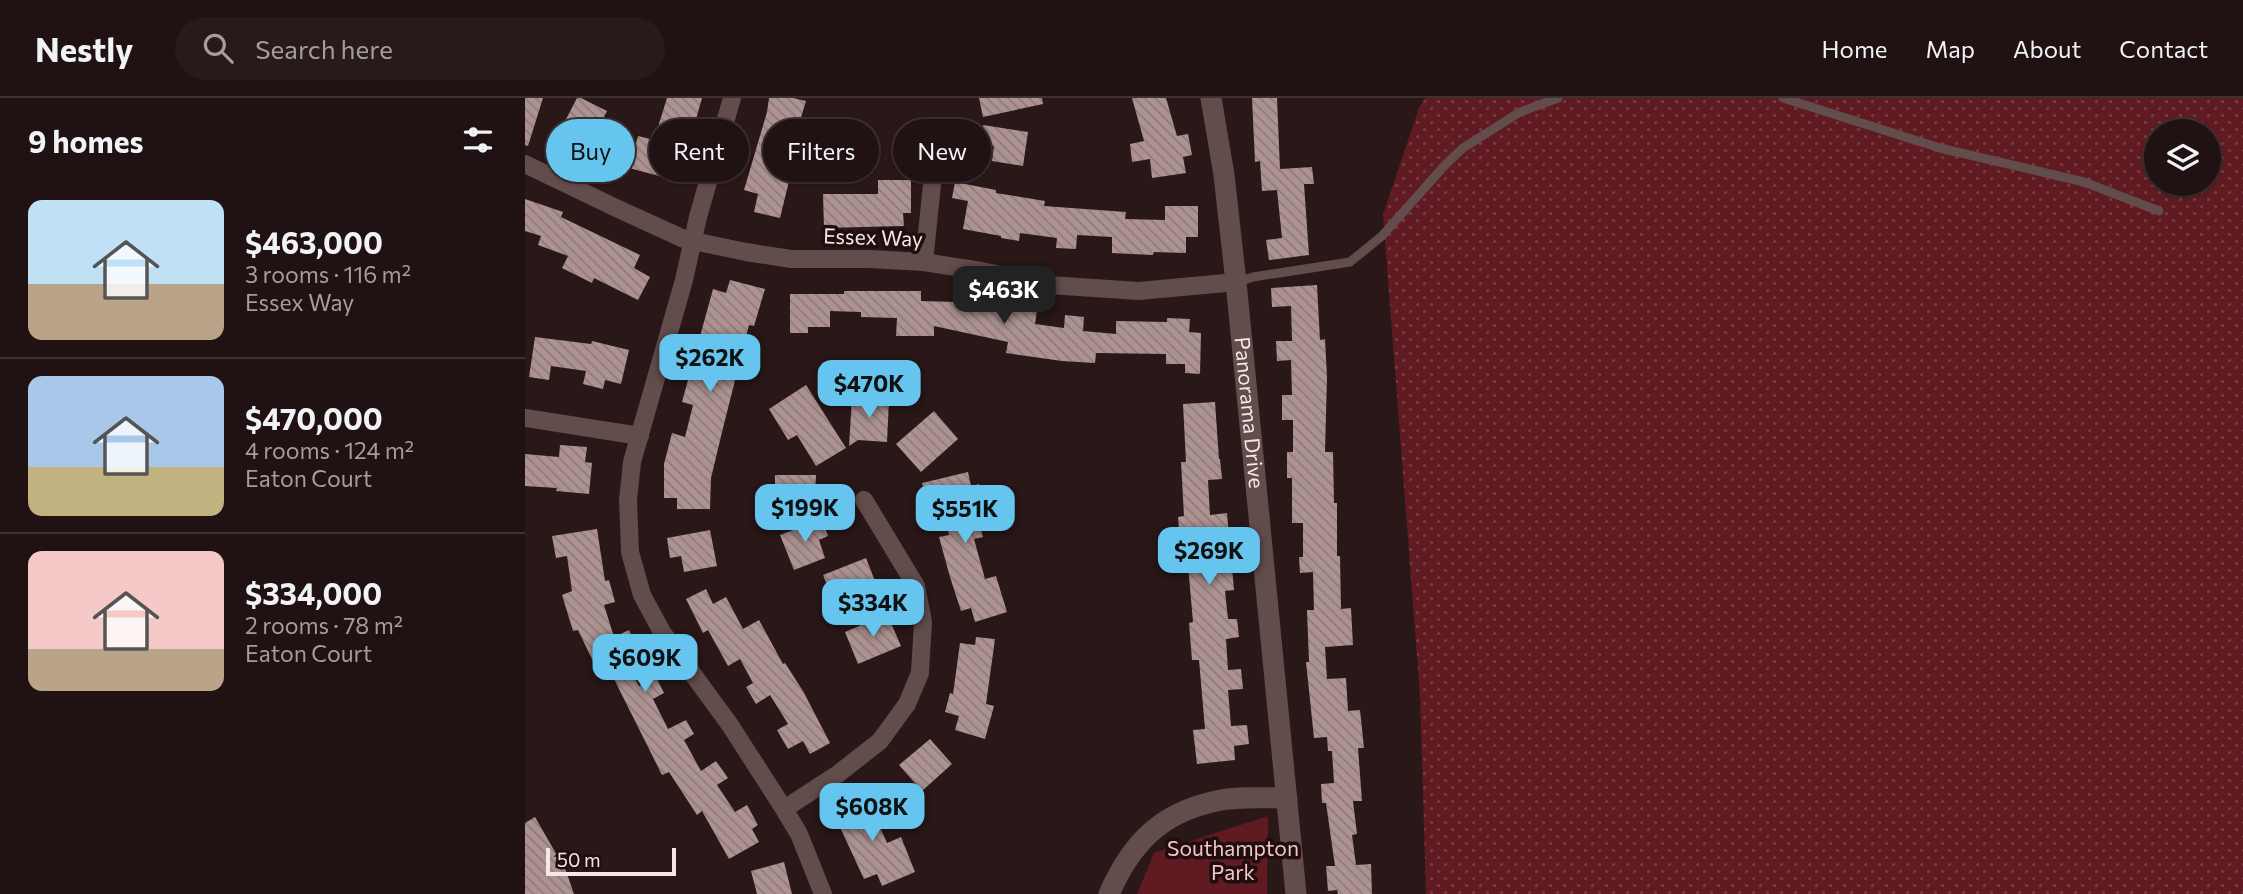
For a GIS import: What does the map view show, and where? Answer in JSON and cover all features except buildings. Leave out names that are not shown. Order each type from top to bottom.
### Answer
[{"type":"street","points":[[732,98],[632,463],[628,500],[630,552],[642,595],[662,632],[730,725],[784,809],[799,834],[823,894]]},
{"type":"street","name":"Panorama Drive","points":[[1211,98],[1224,175],[1236,282],[1296,894]]},
{"type":"street","name":"Essex Way","points":[[525,164],[684,239],[790,259],[924,262],[1049,285],[1139,291],[1236,282]]},
{"type":"street","points":[[924,262],[932,182]]},
{"type":"street","points":[[525,418],[640,436]]},
{"type":"street","points":[[784,809],[838,774],[880,741],[907,704],[921,673],[923,622],[916,586],[864,500]]},
{"type":"street","points":[[1109,894],[1121,868],[1144,837],[1170,817],[1216,801],[1287,798]]},
{"type":"lane","points":[[1236,282],[1350,262],[1382,236],[1463,148],[1520,112],[1558,98]]},
{"type":"lane","points":[[1783,98],[1940,148],[2084,182],[2159,211]]},
{"type":"green space","points":[[1425,98],[2243,98],[2243,894],[1426,894],[1420,695],[1383,215],[1419,108]]},
{"type":"green space","name":"Southampton Park","points":[[1268,816],[1267,894],[1137,894],[1154,853]]}]
